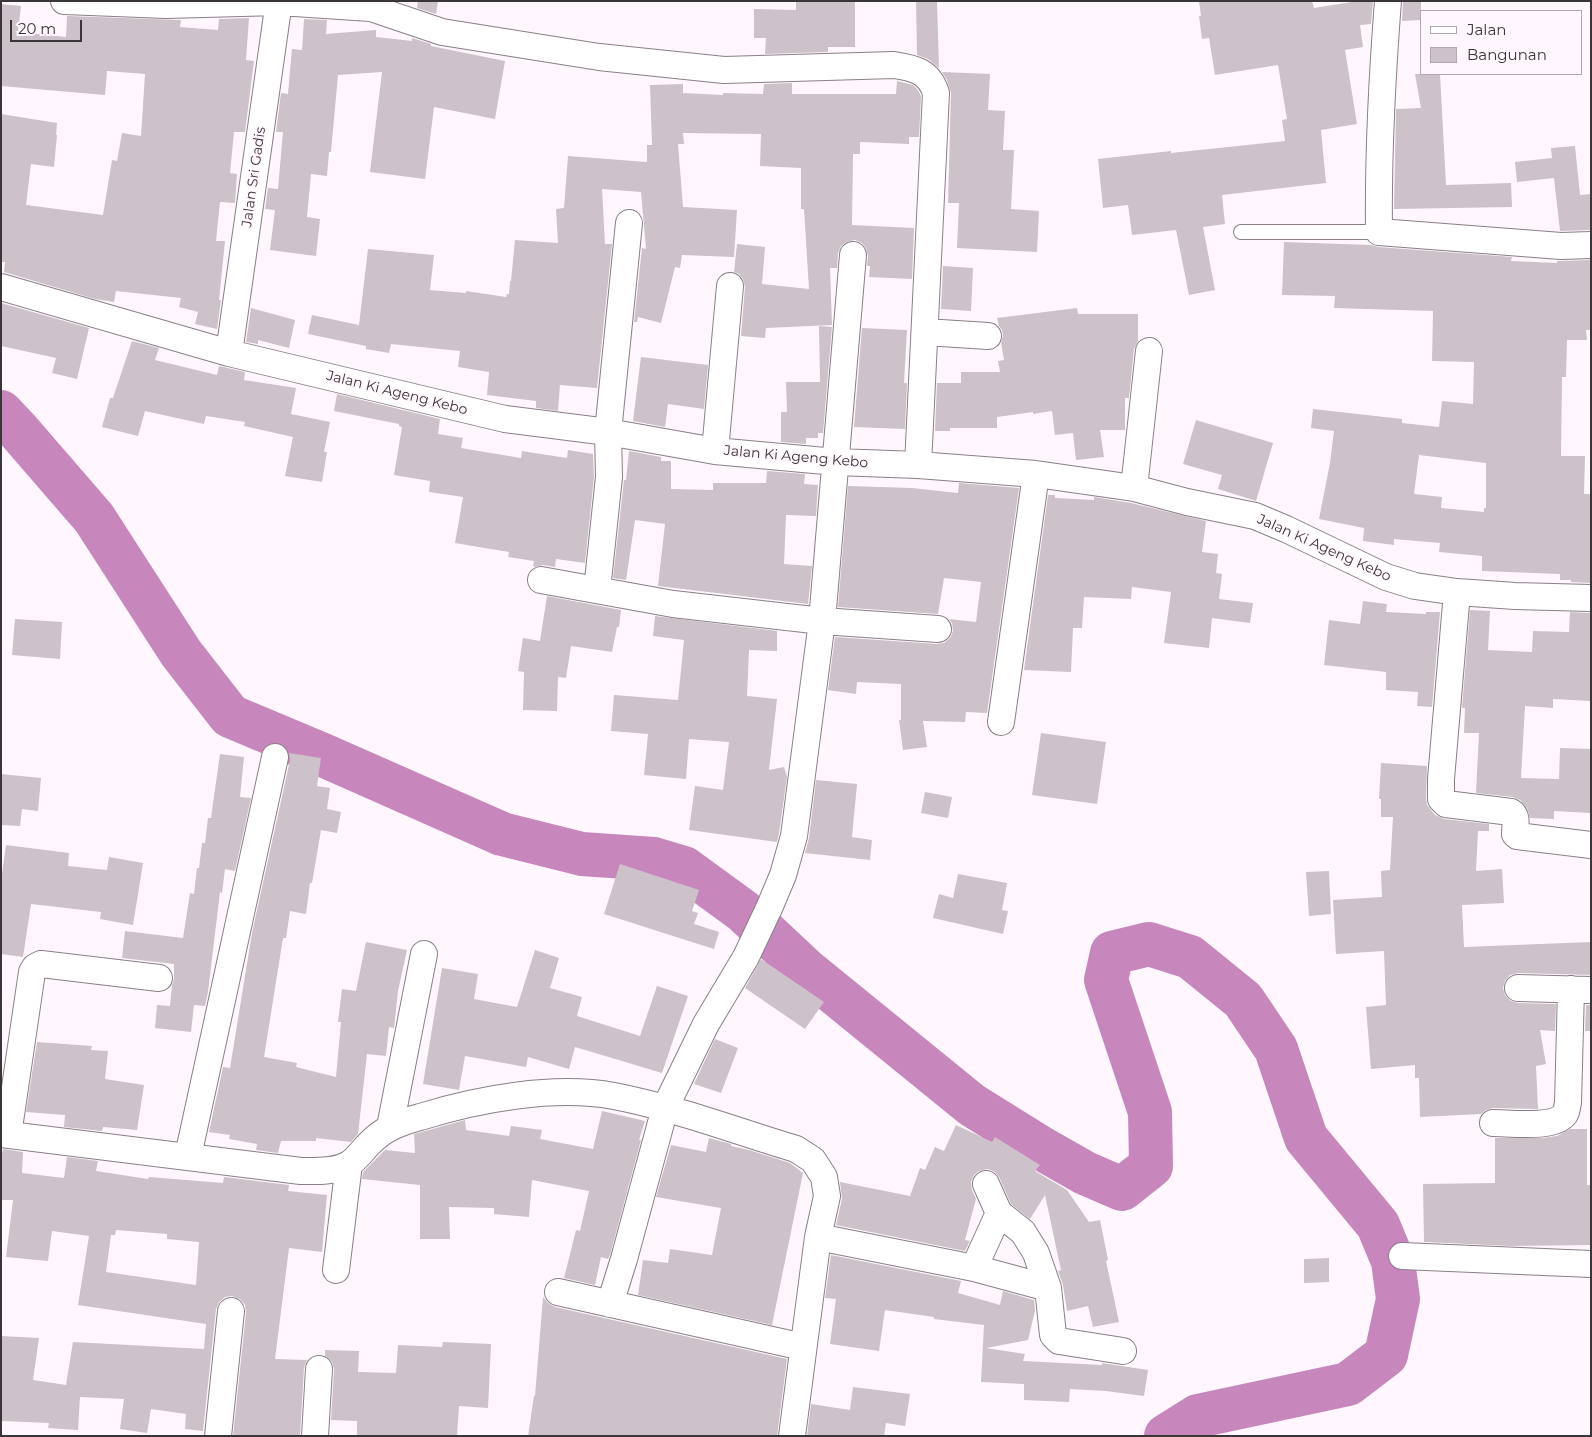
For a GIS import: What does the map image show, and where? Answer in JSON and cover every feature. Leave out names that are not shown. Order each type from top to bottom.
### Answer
[{"type":"street","points":[[64,1],[166,5],[279,2],[371,8],[442,32],[598,56],[724,70],[894,64],[922,73],[932,82],[936,93],[918,465]]},
{"type":"street","points":[[1388,1],[1382,85],[1379,232],[1561,246],[1591,245]]},
{"type":"street","name":"Jalan Sri Gadis","points":[[229,352],[279,2]]},
{"type":"street","points":[[597,590],[608,477],[608,432],[630,222]]},
{"type":"street","points":[[610,1304],[624,1260],[665,1108],[706,1024],[746,958],[783,875],[794,836],[822,620],[853,255]]},
{"type":"street","points":[[715,451],[730,286]]},
{"type":"street","name":"Jalan Ki Ageng Kebo","points":[[1,287],[229,352],[505,420],[608,432],[715,451],[836,462],[918,465],[1036,474],[1134,488],[1187,502],[1255,516],[1386,577],[1415,586],[1457,592],[1515,596],[1591,598]]},
{"type":"street","points":[[925,332],[988,336]]},
{"type":"street","points":[[1134,488],[1149,352]]},
{"type":"street","points":[[1001,722],[1036,474]]},
{"type":"street","points":[[541,580],[673,604],[822,620],[938,629]]},
{"type":"street","points":[[1457,592],[1441,779],[1441,800],[1446,804],[1511,812],[1514,814],[1515,834],[1517,836],[1591,845]]},
{"type":"street","points":[[188,1156],[275,757]]},
{"type":"street","points":[[390,1127],[424,954]]},
{"type":"street","points":[[159,978],[41,964],[35,966],[32,972],[4,1135],[301,1171],[320,1171],[336,1169],[349,1164],[373,1140],[390,1127],[422,1116],[535,1092],[574,1092],[613,1096],[665,1108],[796,1149],[813,1160],[824,1177],[827,1196],[818,1237],[792,1436]]},
{"type":"street","points":[[1493,1123],[1547,1123],[1558,1120],[1566,1113],[1568,1103],[1581,989],[1518,988]]},
{"type":"street","points":[[336,1270],[349,1164]]},
{"type":"street","points":[[986,1184],[1000,1213],[1023,1232],[1042,1268],[1048,1288],[1052,1335],[1059,1341],[1123,1351]]},
{"type":"street","points":[[974,1268],[1000,1213]]},
{"type":"street","points":[[818,1237],[974,1268],[1048,1288]]},
{"type":"street","points":[[1402,1256],[1591,1264]]},
{"type":"street","points":[[558,1292],[803,1348]]},
{"type":"street","points":[[218,1436],[231,1311]]},
{"type":"street","points":[[316,1436],[320,1369]]},
{"type":"lane","points":[[1241,232],[1379,232]]},
{"type":"building","points":[[418,1],[438,1],[436,14],[417,8]]},
{"type":"building","points":[[796,1],[855,1],[855,47],[828,47],[828,52],[765,54],[766,38],[754,38],[754,9],[796,10]]},
{"type":"building","points":[[916,1],[937,1],[939,68],[928,59],[917,55]]},
{"type":"building","points":[[1199,1],[1312,1],[1314,8],[1358,1],[1373,1],[1371,24],[1360,25],[1363,47],[1345,50],[1357,124],[1321,130],[1326,183],[1222,195],[1225,224],[1203,227],[1215,290],[1189,295],[1176,230],[1132,235],[1128,205],[1103,208],[1098,159],[1285,141],[1282,120],[1287,119],[1278,65],[1215,75],[1209,38],[1202,39]]},
{"type":"building","points":[[1403,1],[1421,1],[1420,20],[1402,21]]},
{"type":"building","points":[[1,4],[21,6],[18,32],[66,37],[67,16],[181,20],[180,27],[218,30],[219,19],[249,18],[246,60],[254,61],[245,132],[234,132],[230,173],[237,174],[235,203],[220,202],[216,241],[225,241],[217,329],[195,324],[198,312],[179,307],[181,298],[116,291],[114,302],[95,299],[4,272],[5,262],[1,262],[1,114],[57,123],[54,167],[31,164],[26,205],[103,215],[112,160],[117,161],[122,133],[141,136],[145,74],[107,71],[105,95],[1,86]]},
{"type":"building","points":[[304,19],[327,20],[326,34],[376,30],[376,37],[412,41],[412,38],[431,44],[431,46],[505,61],[495,119],[434,107],[425,179],[370,172],[382,72],[338,75],[327,176],[311,174],[307,217],[320,219],[316,256],[270,250],[275,210],[265,209],[268,188],[278,189],[283,132],[276,132],[281,93],[288,94],[292,49],[302,50]]},
{"type":"building","points":[[942,72],[990,74],[988,110],[1005,111],[1003,150],[1014,150],[1011,209],[1039,211],[1037,252],[957,248],[959,203],[948,203],[951,93]]},
{"type":"building","points":[[1415,74],[1440,75],[1446,185],[1511,183],[1512,207],[1394,209],[1396,109],[1421,108]]},
{"type":"building","points":[[897,81],[913,85],[921,96],[919,137],[909,137],[909,144],[860,142],[860,154],[853,154],[852,225],[914,228],[912,279],[869,277],[870,266],[867,266],[868,256],[866,248],[862,243],[855,240],[846,242],[841,246],[838,253],[837,268],[830,268],[832,325],[766,328],[765,338],[741,336],[745,287],[743,279],[734,272],[737,244],[765,247],[762,284],[809,289],[804,209],[801,209],[801,168],[760,166],[761,134],[683,133],[684,144],[678,144],[683,207],[737,210],[734,257],[682,255],[680,268],[675,267],[661,323],[638,317],[637,322],[634,322],[642,248],[646,249],[641,192],[602,189],[605,244],[612,244],[597,388],[560,385],[558,411],[536,408],[536,401],[487,395],[489,372],[458,367],[460,351],[391,344],[389,353],[366,349],[366,346],[308,334],[312,315],[359,325],[368,249],[434,255],[430,290],[466,293],[466,291],[506,297],[509,294],[515,240],[558,243],[556,209],[564,208],[568,156],[647,162],[647,145],[652,145],[650,85],[683,84],[683,93],[723,95],[723,93],[763,94],[764,84],[792,83],[792,94],[896,94]]},
{"type":"building","points":[[1575,146],[1580,195],[1591,194],[1591,230],[1560,231],[1554,178],[1517,182],[1515,162],[1552,158],[1551,148]]},
{"type":"building","points":[[1284,242],[1371,245],[1512,257],[1511,261],[1557,263],[1557,261],[1591,260],[1591,330],[1586,330],[1587,340],[1567,340],[1566,377],[1562,377],[1561,456],[1585,456],[1584,494],[1591,494],[1591,583],[1560,580],[1560,574],[1482,571],[1482,556],[1439,552],[1440,543],[1394,539],[1394,545],[1363,541],[1364,528],[1319,519],[1334,431],[1311,428],[1313,409],[1402,419],[1402,423],[1439,427],[1442,401],[1473,404],[1474,362],[1432,361],[1433,311],[1334,308],[1335,296],[1282,295]],"holes":[[[1419,455],[1486,463],[1486,508],[1484,508],[1484,512],[1441,508],[1442,497],[1414,494]]]},
{"type":"building","points":[[943,266],[973,268],[971,311],[941,309]]},
{"type":"building","points":[[1,303],[89,328],[77,379],[52,373],[56,358],[1,346]]},
{"type":"building","points":[[251,308],[295,320],[289,348],[258,340],[258,344],[246,342]]},
{"type":"building","points":[[1077,308],[1078,314],[1138,314],[1138,341],[1134,349],[1129,398],[1125,398],[1125,430],[1100,430],[1104,457],[1076,460],[1073,433],[1055,435],[1052,411],[997,417],[997,428],[950,428],[950,431],[935,431],[937,383],[961,383],[961,372],[1000,372],[998,361],[1004,360],[1001,343],[1003,336],[997,318]]},
{"type":"building","points":[[819,326],[832,327],[823,433],[818,433],[818,438],[806,438],[806,444],[781,442],[781,412],[787,412],[786,382],[820,382]]},
{"type":"building","points":[[862,328],[907,330],[904,383],[907,383],[905,429],[854,427]]},
{"type":"building","points":[[132,341],[159,348],[155,360],[217,375],[219,366],[245,372],[244,380],[296,388],[291,414],[330,422],[324,452],[327,452],[322,482],[285,476],[293,437],[244,426],[245,422],[206,416],[204,424],[145,411],[138,436],[102,427],[110,398],[113,398]]},
{"type":"building","points":[[641,357],[708,365],[704,409],[668,404],[665,427],[633,421]]},
{"type":"building","points":[[337,394],[440,419],[438,434],[463,438],[461,448],[521,458],[522,451],[567,458],[568,450],[593,454],[594,477],[585,563],[556,559],[555,567],[543,565],[535,567],[533,566],[534,561],[508,557],[509,552],[455,543],[463,497],[429,492],[430,481],[394,475],[402,427],[399,424],[334,411]]},
{"type":"building","points":[[1196,420],[1273,443],[1256,501],[1218,489],[1222,475],[1183,464]]},
{"type":"building","points":[[629,451],[661,457],[661,461],[671,461],[671,489],[713,490],[713,483],[766,483],[767,471],[805,474],[804,484],[818,485],[816,516],[786,515],[784,564],[812,566],[808,604],[658,586],[665,524],[635,520],[626,580],[613,578]]},
{"type":"building","points":[[959,483],[1019,488],[987,713],[966,712],[965,722],[923,721],[927,747],[903,750],[899,720],[901,720],[901,684],[857,682],[856,694],[828,690],[835,637],[944,643],[950,638],[953,631],[952,623],[949,619],[976,622],[981,582],[944,578],[938,614],[838,607],[848,486],[912,488],[958,493]]},
{"type":"building","points":[[1048,495],[1055,495],[1055,498],[1094,500],[1094,497],[1131,503],[1206,521],[1202,552],[1218,554],[1216,573],[1222,574],[1219,599],[1253,603],[1250,623],[1212,618],[1209,648],[1164,643],[1171,592],[1132,587],[1131,599],[1084,597],[1082,628],[1073,628],[1071,672],[1024,670]]},
{"type":"building","points":[[547,596],[621,610],[619,627],[617,627],[612,652],[571,646],[566,678],[558,677],[557,711],[523,710],[524,672],[518,671],[523,638],[540,641]]},
{"type":"building","points":[[1363,601],[1387,604],[1386,612],[1426,614],[1426,612],[1440,612],[1432,707],[1417,706],[1418,692],[1386,690],[1386,672],[1324,665],[1329,620],[1360,624]]},
{"type":"building","points":[[1470,610],[1490,611],[1488,650],[1532,652],[1533,631],[1569,632],[1570,612],[1591,613],[1591,701],[1553,699],[1553,708],[1525,706],[1521,778],[1559,779],[1560,748],[1591,749],[1591,813],[1554,811],[1554,819],[1530,818],[1527,808],[1520,800],[1513,797],[1476,793],[1479,733],[1464,733],[1465,708],[1462,708]]},
{"type":"building","points":[[655,616],[777,631],[777,651],[749,650],[747,696],[777,699],[769,770],[784,767],[787,777],[777,842],[689,830],[695,786],[723,790],[729,742],[689,739],[686,779],[644,775],[648,734],[611,731],[614,695],[678,700],[684,640],[653,636]]},
{"type":"building","points":[[15,619],[62,622],[60,659],[12,655]]},
{"type":"building","points":[[1041,733],[1106,742],[1097,804],[1032,795]]},
{"type":"building","points":[[289,753],[321,758],[317,786],[330,788],[327,809],[341,812],[337,833],[321,830],[312,883],[310,883],[306,914],[290,911],[286,938],[283,938],[264,1057],[297,1063],[296,1067],[336,1077],[341,1022],[338,1022],[342,989],[356,991],[366,942],[407,950],[398,991],[394,1028],[389,1027],[386,1056],[367,1054],[358,1134],[351,1142],[316,1138],[316,1141],[281,1141],[278,1153],[256,1150],[257,1144],[229,1139],[230,1135],[209,1132],[223,1067],[230,1068],[252,933],[290,760]]},
{"type":"building","points":[[220,754],[244,757],[240,797],[251,798],[235,871],[225,869],[222,893],[220,892],[205,1006],[194,1005],[191,1032],[155,1028],[157,1005],[170,1006],[174,964],[122,958],[125,931],[183,938],[190,893],[194,894],[202,843],[205,843],[208,818],[211,818]]},
{"type":"building","points":[[1381,763],[1427,766],[1426,799],[1427,805],[1435,815],[1444,819],[1489,824],[1489,831],[1478,831],[1476,871],[1502,869],[1504,903],[1462,905],[1464,947],[1591,942],[1591,975],[1518,973],[1510,975],[1505,981],[1503,988],[1505,995],[1511,1001],[1518,1003],[1556,1004],[1555,1031],[1540,1030],[1546,1064],[1536,1066],[1538,1109],[1493,1108],[1481,1114],[1420,1117],[1419,1078],[1415,1078],[1415,1065],[1371,1069],[1366,1007],[1386,1005],[1384,951],[1336,954],[1333,900],[1382,897],[1381,871],[1390,870],[1393,817],[1381,817],[1381,799],[1379,799]]},
{"type":"building","points":[[1,774],[41,778],[38,811],[22,809],[20,826],[1,825]]},
{"type":"building","points":[[816,780],[857,784],[852,837],[872,840],[870,860],[805,853],[809,838]]},
{"type":"building","points":[[925,792],[952,797],[948,818],[921,813]]},
{"type":"building","points":[[6,845],[69,853],[68,866],[107,870],[109,857],[143,863],[133,925],[100,919],[101,912],[31,904],[23,957],[1,954],[1,881]]},
{"type":"building","points":[[620,864],[699,890],[692,911],[698,913],[694,924],[719,932],[714,949],[604,914]]},
{"type":"building","points":[[1329,871],[1331,914],[1309,916],[1306,872]]},
{"type":"building","points":[[958,874],[1007,883],[1002,910],[1008,911],[1003,934],[933,918],[939,894],[953,898]]},
{"type":"building","points":[[535,950],[559,958],[550,988],[582,997],[577,1016],[640,1036],[657,986],[688,996],[662,1073],[575,1047],[569,1069],[528,1057],[526,1067],[465,1056],[459,1090],[423,1084],[442,968],[478,974],[474,999],[517,1007]]},
{"type":"building","points":[[761,959],[824,1002],[805,1029],[745,988]]},
{"type":"building","points":[[1586,1005],[1591,1005],[1591,1031],[1585,1031]]},
{"type":"building","points":[[715,1039],[738,1048],[721,1093],[694,1084]]},
{"type":"building","points":[[37,1042],[92,1046],[91,1050],[108,1051],[105,1079],[144,1085],[137,1130],[103,1127],[102,1131],[64,1127],[65,1115],[26,1112]]},
{"type":"building","points":[[602,1111],[645,1121],[610,1255],[608,1259],[601,1257],[595,1285],[564,1278],[576,1230],[580,1231],[589,1191],[532,1180],[529,1217],[494,1214],[494,1208],[449,1207],[450,1239],[420,1239],[420,1185],[362,1179],[363,1172],[385,1150],[415,1153],[414,1134],[465,1120],[466,1130],[509,1136],[511,1126],[542,1130],[540,1139],[593,1149]]},
{"type":"building","points":[[956,1125],[992,1142],[995,1137],[1040,1165],[1035,1171],[1067,1190],[1089,1222],[1100,1220],[1108,1260],[1106,1261],[1119,1322],[1093,1327],[1088,1306],[1067,1311],[1063,1285],[1058,1271],[1061,1270],[1045,1195],[1030,1219],[1011,1204],[999,1177],[995,1172],[988,1169],[979,1171],[974,1175],[971,1182],[976,1199],[965,1240],[970,1241],[965,1251],[836,1225],[842,1199],[840,1182],[910,1196],[920,1168],[925,1170],[935,1147],[944,1151]]},
{"type":"building","points":[[1570,1129],[1587,1129],[1587,1185],[1591,1185],[1591,1245],[1511,1246],[1424,1242],[1423,1184],[1495,1183],[1495,1138],[1543,1138],[1557,1136]]},
{"type":"building","points":[[709,1138],[790,1163],[803,1173],[772,1325],[638,1295],[643,1260],[668,1263],[670,1249],[712,1255],[721,1208],[656,1197],[671,1145],[706,1152]]},
{"type":"building","points":[[3,1149],[23,1152],[22,1173],[64,1178],[67,1157],[98,1161],[96,1171],[148,1179],[149,1177],[223,1183],[224,1177],[289,1185],[288,1191],[327,1195],[322,1252],[289,1248],[275,1359],[307,1360],[304,1368],[300,1436],[233,1436],[246,1313],[245,1305],[240,1299],[232,1296],[225,1297],[219,1302],[216,1309],[203,1431],[185,1429],[186,1414],[151,1409],[147,1433],[120,1429],[124,1399],[80,1397],[78,1430],[48,1428],[49,1423],[1,1421],[1,1336],[39,1338],[33,1380],[66,1385],[73,1342],[204,1349],[206,1324],[78,1305],[89,1236],[52,1231],[48,1261],[6,1257],[13,1200],[1,1200],[1,1159]],"holes":[[[116,1230],[167,1234],[167,1239],[199,1242],[196,1285],[106,1272],[111,1235],[115,1235]]]},
{"type":"building","points":[[831,1255],[961,1281],[958,1293],[1000,1305],[1003,1291],[1034,1300],[1035,1311],[1028,1340],[986,1348],[1025,1354],[1023,1361],[1102,1365],[1102,1363],[1148,1370],[1144,1396],[1070,1389],[1069,1402],[1024,1400],[1024,1384],[981,1382],[984,1325],[934,1319],[934,1317],[885,1310],[879,1351],[830,1344],[836,1299],[825,1298]]},
{"type":"building","points":[[1329,1258],[1329,1282],[1304,1283],[1304,1259]]},
{"type":"building","points":[[543,1297],[555,1307],[787,1359],[777,1436],[528,1436],[535,1396]]},
{"type":"building","points":[[443,1342],[491,1344],[488,1408],[459,1406],[457,1436],[357,1436],[357,1421],[331,1420],[334,1369],[332,1362],[325,1356],[325,1350],[359,1351],[358,1372],[396,1373],[398,1345],[442,1347]]},
{"type":"building","points":[[853,1387],[910,1394],[905,1426],[886,1423],[884,1436],[807,1436],[811,1404],[850,1410]]},
{"type":"waterway","points":[[1,412],[94,518],[181,653],[230,716],[502,834],[582,854],[654,859],[684,868],[743,911],[806,970],[972,1105],[1085,1173],[1122,1189],[1151,1166],[1150,1112],[1106,980],[1112,953],[1149,944],[1190,957],[1243,1000],[1276,1049],[1306,1138],[1378,1225],[1393,1261],[1398,1299],[1386,1355],[1348,1384],[1198,1416],[1166,1436]]}]
